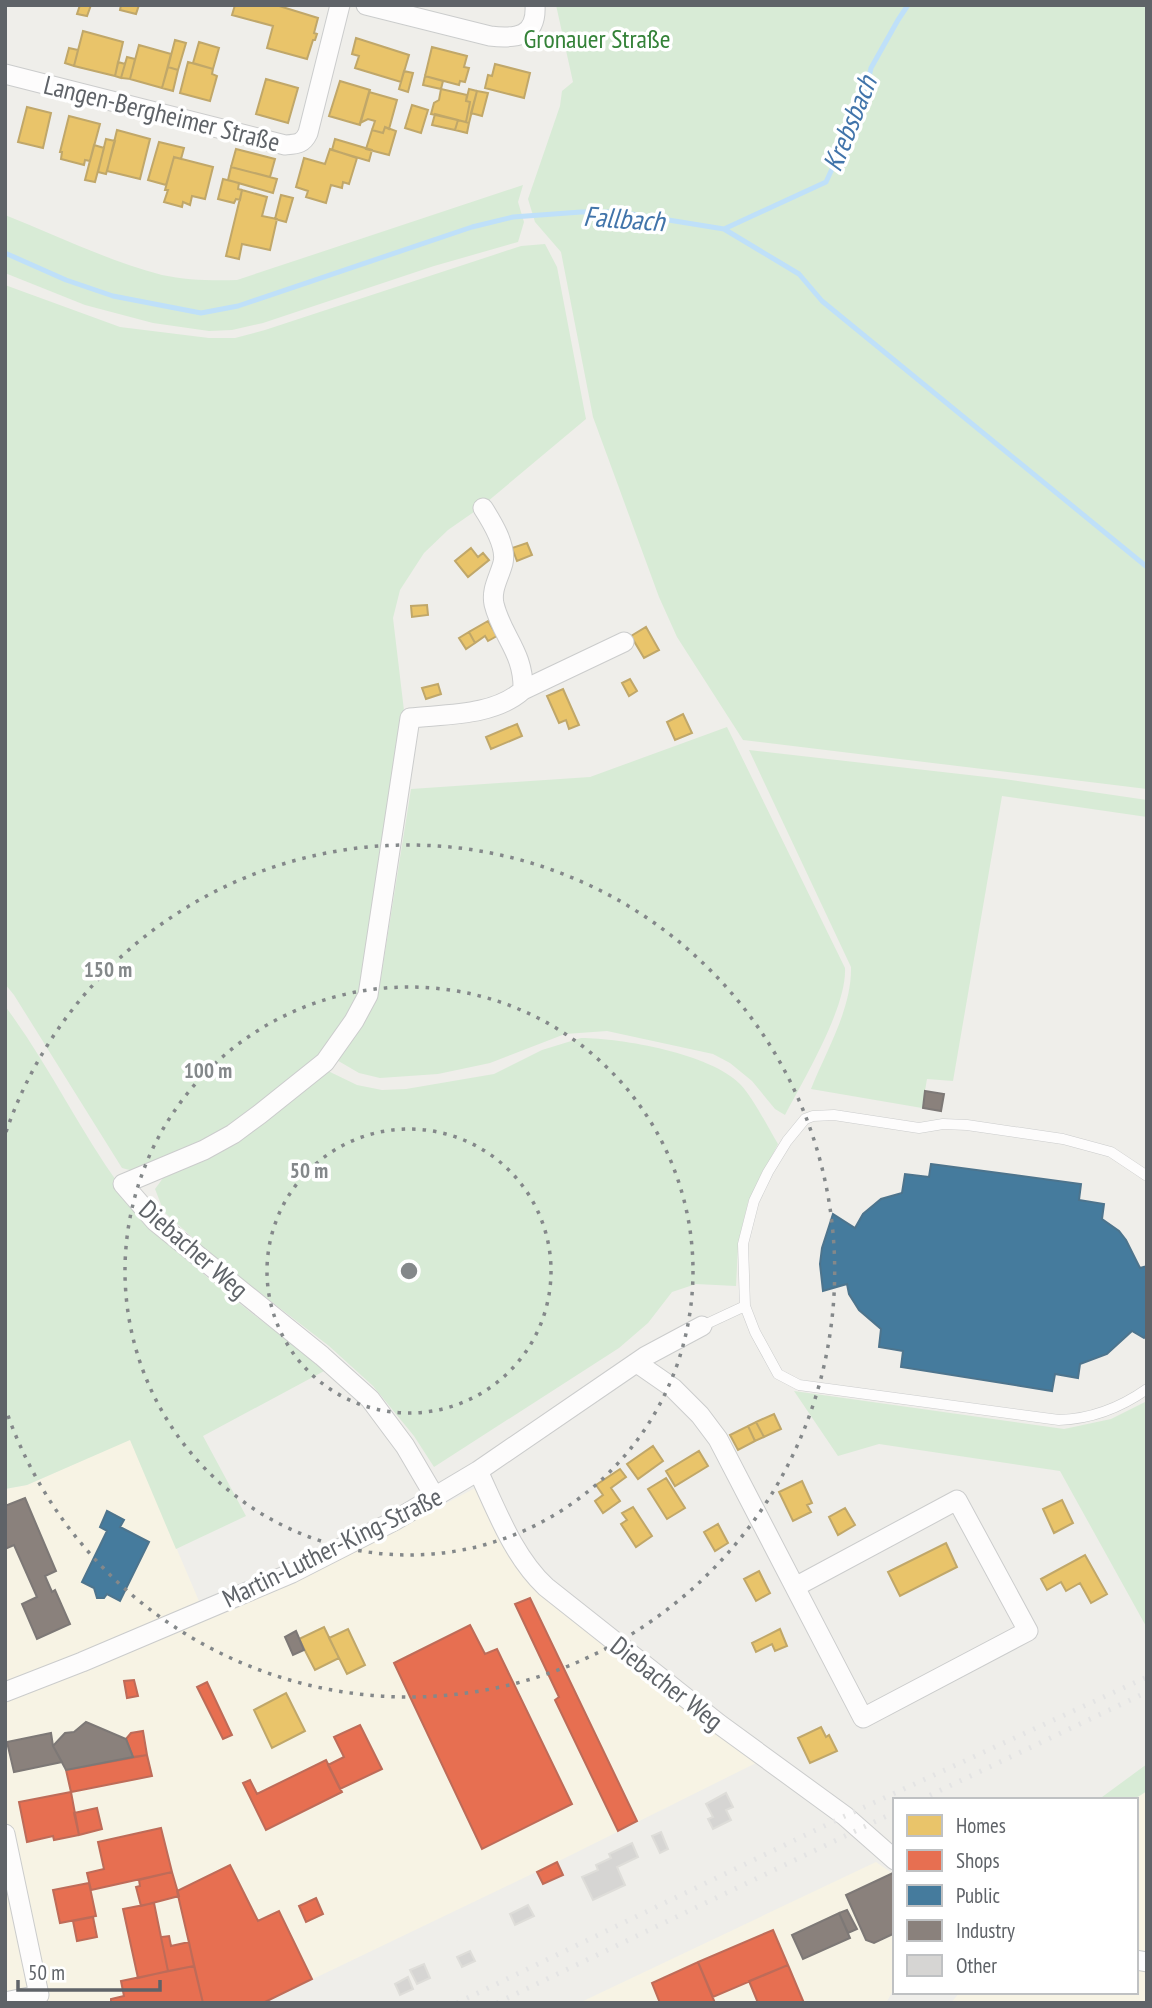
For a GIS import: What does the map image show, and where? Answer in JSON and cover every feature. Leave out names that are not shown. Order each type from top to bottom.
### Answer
[{"type":"street","name":"Langen-Bergheimer Straße","points":[[5,74],[285,145],[297,144],[305,140],[308,133],[340,5]]},
{"type":"street","points":[[366,5],[502,38],[518,35],[531,28],[535,5]]},
{"type":"street","points":[[483,508],[502,546],[504,560],[493,590],[494,601],[497,613],[520,659],[523,690]]},
{"type":"street","name":"Diebacher Weg","points":[[435,1497],[405,1446],[370,1399],[322,1356],[155,1221],[123,1184],[204,1150],[233,1134],[325,1062],[354,1021],[368,995],[410,718],[473,711],[514,698],[523,690],[624,642]]},
{"type":"street","name":"Martin-Luther-King-Straße","points":[[5,1692],[292,1573],[394,1521],[478,1471],[637,1363],[702,1326]]},
{"type":"street","points":[[637,1363],[673,1388],[700,1415],[718,1439],[863,1718],[1028,1631],[957,1500],[795,1587]]},
{"type":"street","name":"Diebacher Weg","points":[[478,1471],[512,1541],[532,1574],[719,1724],[845,1816],[893,1858]]},
{"type":"street","points":[[5,1834],[39,1995],[5,2002]]},
{"type":"lane","points":[[1147,1175],[1111,1152],[1063,1139],[967,1125],[943,1124],[919,1128],[834,1115],[813,1116],[797,1127],[787,1141],[754,1201],[743,1244],[745,1306],[765,1353],[778,1374],[799,1385],[1059,1420],[1080,1419],[1106,1411],[1147,1390]]},
{"type":"lane","points":[[702,1326],[745,1306]]},
{"type":"shaded area","points":[[130,1439],[207,1620],[297,1582],[479,1486],[516,1560],[760,1761],[263,2003],[5,2003],[5,1489],[27,1485]]},
{"type":"shaded area","points":[[1147,1791],[1147,2003],[951,2003],[958,1994],[1138,1994],[1136,1798]]},
{"type":"shaded area","points":[[876,1862],[893,1874],[893,1991],[886,2003],[579,2003]]},
{"type":"green space","name":"Gronauer Straße","points":[[556,5],[1147,5],[1147,789],[743,740],[677,637],[659,597],[593,417],[561,252],[535,222],[528,199],[560,106],[562,91],[573,82]]},
{"type":"green space","points":[[523,185],[518,202],[524,222],[518,242],[434,266],[263,323],[232,330],[209,331],[153,323],[85,305],[5,273],[5,215],[102,255],[162,275],[199,280],[237,280]]},
{"type":"green space","points":[[545,244],[557,267],[586,419],[481,507],[448,530],[424,553],[400,590],[393,618],[405,719],[363,995],[321,1060],[230,1129],[137,1172],[122,1168],[5,984],[5,285],[120,327],[209,338],[235,338],[521,246]]},
{"type":"green space","points":[[727,727],[845,968],[844,984],[832,1022],[785,1115],[775,1109],[752,1081],[730,1063],[713,1054],[607,1031],[565,1034],[490,1063],[438,1074],[380,1078],[359,1073],[335,1059],[373,1000],[381,977],[411,789],[590,777]]},
{"type":"green space","points":[[749,750],[1004,779],[1147,800],[1147,817],[1002,796],[953,1081],[927,1079],[922,1108],[811,1089],[843,1014],[851,967]]},
{"type":"green space","points":[[5,1006],[105,1164],[141,1212],[189,1262],[326,1370],[203,1436],[246,1516],[176,1549],[130,1440],[27,1485],[5,1489]]},
{"type":"green space","points":[[581,1038],[642,1045],[709,1064],[727,1073],[740,1084],[755,1105],[778,1144],[748,1202],[738,1246],[736,1286],[696,1284],[672,1292],[648,1323],[619,1348],[434,1467],[414,1436],[373,1386],[329,1346],[221,1263],[164,1212],[155,1189],[166,1174],[326,1070],[357,1085],[382,1090],[406,1089],[494,1074],[542,1050]]},
{"type":"green space","points":[[794,1391],[1064,1429],[1111,1419],[1147,1401],[1147,1628],[1060,1471],[879,1444],[838,1456]]},
{"type":"green space","points":[[1147,1764],[1147,1791],[1136,1798],[1101,1798]]},
{"type":"building: Homes","points":[[80,5],[91,5],[87,16],[77,14]]},
{"type":"building: Homes","points":[[121,5],[139,5],[136,14],[120,10]]},
{"type":"building: Homes","points":[[235,5],[276,5],[318,18],[314,33],[317,34],[307,59],[267,48],[273,26],[232,15]]},
{"type":"building: Homes","points":[[83,31],[123,42],[115,76],[74,66]]},
{"type":"building: Homes","points":[[356,38],[409,55],[401,82],[355,68],[359,56],[352,54]]},
{"type":"building: Homes","points":[[175,40],[186,43],[178,70],[168,67]]},
{"type":"building: Homes","points":[[199,42],[219,48],[213,69],[193,63]]},
{"type":"building: Homes","points":[[139,45],[171,54],[162,88],[130,79]]},
{"type":"building: Homes","points":[[432,47],[467,56],[464,67],[469,68],[465,82],[460,81],[459,85],[425,76]]},
{"type":"building: Homes","points":[[69,48],[78,50],[74,66],[65,63]]},
{"type":"building: Homes","points":[[127,57],[135,59],[130,79],[121,78]]},
{"type":"building: Homes","points":[[118,62],[125,64],[121,78],[115,76]]},
{"type":"building: Homes","points":[[188,62],[213,69],[212,74],[217,76],[210,101],[180,93]]},
{"type":"building: Homes","points":[[495,64],[530,73],[524,98],[485,88],[488,75],[492,76]]},
{"type":"building: Homes","points":[[168,67],[178,70],[173,91],[162,88]]},
{"type":"building: Homes","points":[[404,71],[413,73],[408,92],[399,89]]},
{"type":"building: Homes","points":[[425,76],[443,81],[441,89],[423,85]]},
{"type":"building: Homes","points":[[266,79],[298,88],[288,123],[256,114]]},
{"type":"building: Homes","points":[[340,81],[370,90],[360,125],[329,116]]},
{"type":"building: Homes","points":[[441,89],[467,95],[466,101],[470,102],[466,122],[431,114],[434,103],[439,100]]},
{"type":"building: Homes","points":[[469,89],[477,91],[469,123],[466,122],[470,102],[466,101]]},
{"type":"building: Homes","points":[[477,91],[488,93],[482,116],[471,113]]},
{"type":"building: Homes","points":[[369,92],[397,100],[389,129],[385,127],[383,133],[372,130],[375,121],[368,119],[360,123]]},
{"type":"building: Homes","points":[[412,105],[428,110],[421,133],[405,128]]},
{"type":"building: Homes","points":[[27,107],[51,113],[43,148],[18,142]]},
{"type":"building: Homes","points":[[435,114],[458,120],[455,130],[432,125]]},
{"type":"building: Homes","points":[[69,116],[100,124],[90,161],[85,160],[84,165],[61,159],[60,152]]},
{"type":"building: Homes","points":[[458,120],[469,123],[467,133],[455,130]]},
{"type":"building: Homes","points":[[385,127],[396,131],[389,155],[366,149],[372,130],[383,133]]},
{"type":"building: Homes","points":[[117,130],[150,139],[140,179],[107,171]]},
{"type":"building: Homes","points":[[106,139],[115,141],[106,174],[98,172]]},
{"type":"building: Homes","points":[[335,139],[372,150],[369,161],[332,150]]},
{"type":"building: Homes","points":[[159,142],[184,148],[181,159],[174,157],[166,185],[148,180]]},
{"type":"building: Homes","points":[[94,145],[104,148],[95,182],[85,180]]},
{"type":"building: Homes","points":[[236,149],[275,159],[270,177],[231,167]]},
{"type":"building: Homes","points":[[330,149],[357,158],[349,184],[343,182],[342,188],[331,185],[326,203],[306,197],[308,191],[296,187],[304,158],[325,164]]},
{"type":"building: Homes","points":[[174,157],[213,167],[205,199],[192,196],[190,205],[183,202],[182,207],[164,202]]},
{"type":"building: Homes","points":[[231,167],[277,179],[273,193],[228,180]]},
{"type":"building: Homes","points":[[223,179],[239,183],[238,189],[242,190],[240,200],[236,199],[234,203],[218,199]]},
{"type":"building: Homes","points":[[242,190],[267,197],[262,216],[277,219],[270,250],[242,244],[239,259],[226,256]]},
{"type":"building: Homes","points":[[281,195],[293,198],[286,222],[275,219]]},
{"type":"building: Homes","points":[[527,543],[532,555],[517,561],[512,548]]},
{"type":"building: Homes","points":[[471,548],[478,557],[483,553],[489,560],[468,577],[455,561]]},
{"type":"building: Homes","points":[[427,605],[428,615],[412,617],[411,606]]},
{"type":"building: Homes","points":[[488,621],[497,636],[488,641],[485,636],[475,643],[469,632]]},
{"type":"building: Homes","points":[[646,627],[659,650],[644,658],[631,636]]},
{"type":"building: Homes","points":[[469,632],[475,643],[466,649],[459,638]]},
{"type":"building: Homes","points":[[630,679],[637,691],[629,696],[622,683]]},
{"type":"building: Homes","points":[[438,684],[441,694],[426,699],[422,688]]},
{"type":"building: Homes","points":[[563,689],[579,725],[569,729],[566,720],[559,723],[547,696]]},
{"type":"building: Homes","points":[[683,714],[692,733],[675,740],[667,722]]},
{"type":"building: Homes","points":[[517,724],[522,736],[491,749],[486,737]]},
{"type":"building: Homes","points":[[774,1414],[781,1429],[764,1437],[756,1422]]},
{"type":"building: Homes","points":[[756,1422],[764,1437],[755,1441],[748,1426]]},
{"type":"building: Homes","points":[[748,1426],[755,1441],[738,1450],[730,1435]]},
{"type":"building: Homes","points":[[653,1446],[663,1461],[638,1479],[627,1464]]},
{"type":"building: Homes","points":[[699,1451],[708,1466],[675,1486],[666,1471]]},
{"type":"building: Homes","points":[[620,1469],[626,1477],[611,1488],[620,1501],[603,1513],[595,1501],[603,1495],[596,1485]]},
{"type":"building: Homes","points":[[666,1478],[685,1508],[667,1519],[648,1489]]},
{"type":"building: Homes","points":[[802,1481],[812,1503],[807,1505],[811,1512],[793,1521],[779,1492]]},
{"type":"building: Homes","points":[[1062,1500],[1073,1523],[1054,1533],[1043,1509]]},
{"type":"building: Homes","points":[[633,1507],[652,1536],[636,1547],[621,1524],[627,1520],[622,1513]]},
{"type":"building: Homes","points":[[845,1508],[855,1525],[838,1535],[829,1517]]},
{"type":"building: Homes","points":[[718,1524],[728,1543],[715,1551],[704,1532]]},
{"type":"building: Homes","points":[[946,1543],[957,1567],[900,1596],[888,1572]]},
{"type":"building: Homes","points":[[1085,1555],[1107,1594],[1091,1603],[1080,1583],[1066,1591],[1061,1582],[1047,1590],[1041,1579]]},
{"type":"building: Homes","points":[[759,1571],[770,1593],[756,1601],[744,1579]]},
{"type":"building: Homes","points":[[324,1627],[339,1658],[315,1670],[299,1639]]},
{"type":"building: Homes","points":[[348,1629],[365,1665],[347,1674],[329,1638]]},
{"type":"building: Homes","points":[[780,1629],[787,1646],[775,1651],[772,1644],[756,1652],[752,1643]]},
{"type":"building: Homes","points":[[286,1693],[305,1731],[272,1748],[254,1710]]},
{"type":"building: Homes","points":[[821,1727],[826,1737],[829,1735],[837,1751],[810,1763],[798,1738]]},
{"type":"building: Shops","points":[[530,1598],[637,1821],[618,1831],[555,1700],[559,1697],[515,1604]]},
{"type":"building: Shops","points":[[470,1625],[485,1654],[497,1649],[572,1804],[482,1849],[394,1663]]},
{"type":"building: Shops","points":[[134,1680],[138,1696],[127,1698],[124,1681]]},
{"type":"building: Shops","points":[[207,1682],[232,1735],[223,1739],[197,1687]]},
{"type":"building: Shops","points":[[360,1725],[382,1769],[340,1789],[328,1765],[344,1757],[334,1737]]},
{"type":"building: Shops","points":[[143,1731],[147,1755],[133,1757],[126,1739],[131,1733]]},
{"type":"building: Shops","points":[[147,1755],[152,1776],[71,1792],[66,1770]]},
{"type":"building: Shops","points":[[326,1760],[342,1792],[266,1830],[243,1783],[250,1780],[257,1794]]},
{"type":"building: Shops","points":[[71,1792],[79,1835],[54,1840],[53,1836],[27,1842],[19,1802]]},
{"type":"building: Shops","points":[[97,1808],[102,1829],[79,1835],[74,1813]]},
{"type":"building: Shops","points":[[161,1828],[172,1872],[91,1890],[87,1873],[104,1869],[98,1842]]},
{"type":"building: Shops","points":[[557,1862],[563,1875],[543,1884],[537,1872]]},
{"type":"building: Shops","points":[[230,1865],[258,1921],[279,1911],[312,1979],[263,2003],[203,2003],[177,1891]]},
{"type":"building: Shops","points":[[172,1872],[179,1896],[141,1906],[136,1887],[140,1886],[139,1880]]},
{"type":"building: Shops","points":[[89,1883],[96,1916],[60,1923],[53,1890]]},
{"type":"building: Shops","points":[[316,1898],[323,1914],[306,1922],[299,1906]]},
{"type":"building: Shops","points":[[154,1903],[168,1971],[138,1978],[123,1909]]},
{"type":"building: Shops","points":[[93,1917],[97,1937],[77,1941],[73,1921]]},
{"type":"building: Shops","points":[[773,1930],[788,1965],[713,1997],[698,1962]]},
{"type":"building: Shops","points":[[169,1936],[171,1946],[189,1942],[194,1966],[168,1971],[161,1937]]},
{"type":"building: Shops","points":[[698,1962],[715,2003],[660,2003],[652,1983]]},
{"type":"building: Shops","points":[[788,1965],[804,2003],[758,2003],[749,1981]]},
{"type":"building: Shops","points":[[194,1966],[203,2003],[111,2003],[111,1999],[124,1996],[121,1981]]},
{"type":"building: Public","points":[[931,1164],[1081,1184],[1079,1200],[1104,1204],[1102,1219],[1119,1231],[1126,1240],[1140,1268],[1147,1266],[1147,1334],[1144,1338],[1132,1331],[1107,1354],[1080,1364],[1078,1378],[1055,1374],[1052,1391],[901,1367],[903,1351],[879,1347],[881,1329],[859,1310],[849,1294],[847,1284],[823,1291],[820,1264],[822,1248],[833,1214],[855,1228],[863,1214],[881,1199],[902,1193],[905,1174],[929,1177]]},
{"type":"building: Public","points":[[107,1511],[124,1520],[120,1527],[149,1542],[120,1601],[107,1594],[104,1598],[97,1598],[94,1588],[82,1582],[107,1531],[100,1527]]},
{"type":"building: Industry","points":[[925,1091],[944,1094],[941,1111],[923,1108]]},
{"type":"building: Industry","points":[[25,1498],[56,1571],[45,1576],[52,1592],[55,1590],[70,1624],[37,1639],[22,1604],[37,1597],[14,1545],[5,1549],[5,1506]]},
{"type":"building: Industry","points":[[296,1631],[304,1650],[293,1655],[285,1637]]},
{"type":"building: Industry","points":[[86,1722],[126,1739],[133,1757],[66,1770],[53,1746],[65,1733],[74,1732]]},
{"type":"building: Industry","points":[[51,1733],[53,1746],[62,1762],[14,1772],[7,1742]]},
{"type":"building: Industry","points":[[893,1873],[893,1934],[874,1943],[866,1940],[846,1895]]},
{"type":"building: Industry","points":[[847,1910],[857,1929],[848,1933],[839,1913]]},
{"type":"building: Industry","points":[[839,1913],[850,1938],[803,1959],[792,1935]]},
{"type":"building: Other","points":[[726,1793],[733,1807],[726,1810],[731,1820],[713,1829],[708,1819],[713,1817],[706,1804]]},
{"type":"building: Other","points":[[661,1832],[668,1849],[660,1853],[652,1836]]},
{"type":"building: Other","points":[[632,1843],[638,1857],[617,1867],[625,1885],[593,1900],[582,1877],[598,1870],[596,1865],[611,1858],[609,1854]]},
{"type":"building: Other","points":[[528,1905],[534,1916],[515,1925],[510,1914]]},
{"type":"building: Other","points":[[470,1951],[475,1961],[462,1967],[457,1957]]},
{"type":"building: Other","points":[[424,1964],[430,1978],[417,1984],[410,1970]]},
{"type":"building: Other","points":[[408,1977],[413,1989],[400,1995],[395,1984]]},
{"type":"waterway","name":"Krebsbach","points":[[724,229],[826,182],[838,156],[843,129],[863,105],[871,68],[908,5]]},
{"type":"waterway","name":"Fallbach","points":[[5,253],[66,280],[113,296],[201,313],[238,306],[472,227],[513,217],[619,212],[724,229],[799,274],[822,301],[1147,567]]},
{"type":"railway","points":[[457,2003],[845,1816],[1147,1677]]},
{"type":"railway","points":[[924,1798],[1147,1692]]},
{"type":"railway","points":[[497,2003],[893,1813]]}]
